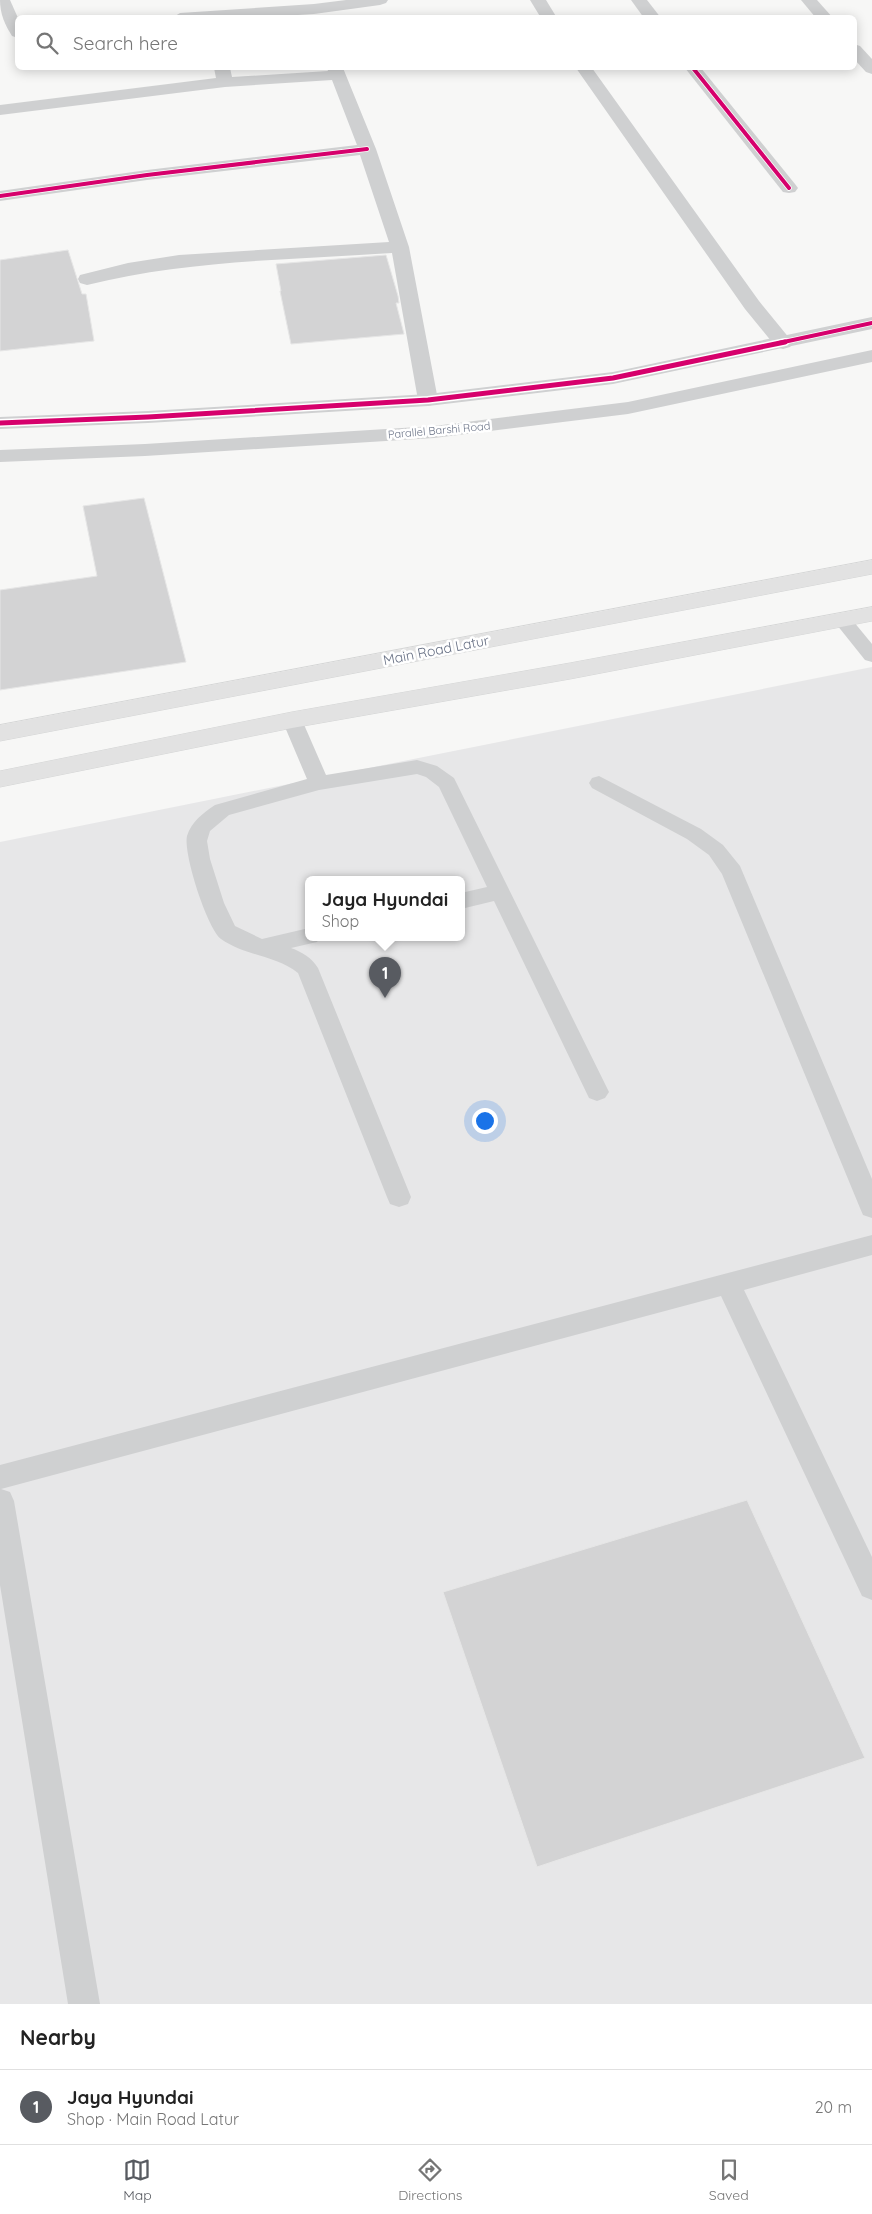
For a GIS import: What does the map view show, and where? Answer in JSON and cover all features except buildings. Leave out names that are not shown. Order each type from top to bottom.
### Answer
[{"type":"main road","name":"Main Road Latur","points":[[0,734],[872,567]]},
{"type":"main road","points":[[0,779],[292,720],[570,672],[872,614]]},
{"type":"street","points":[[2,0],[15,29]]},
{"type":"street","points":[[245,15],[316,13],[380,0]]},
{"type":"street","points":[[538,0],[547,15]]},
{"type":"street","points":[[640,0],[651,15]]},
{"type":"street","points":[[809,0],[822,15]]},
{"type":"street","points":[[0,36],[15,33]]},
{"type":"street","points":[[857,53],[872,69]]},
{"type":"street","points":[[585,70],[752,304],[783,343]]},
{"type":"street","points":[[695,70],[789,188]]},
{"type":"street","points":[[0,110],[224,75],[336,71],[367,150],[400,247],[428,400]]},
{"type":"street","points":[[0,196],[147,175],[367,150]]},
{"type":"street","points":[[87,279],[179,261],[400,247]]},
{"type":"street","points":[[0,423],[148,417],[428,400],[613,378],[872,323]]},
{"type":"street","name":"Parallel Barshi Road","points":[[0,456],[145,450],[434,432],[628,408],[872,356]]},
{"type":"lane","points":[[842,620],[872,656]]},
{"type":"lane","points":[[292,720],[319,783]]},
{"type":"lane","points":[[399,1197],[307,968],[298,960],[262,946],[239,940],[225,931],[217,916],[196,843],[200,828],[222,810],[319,783],[417,767],[428,768],[447,782],[597,1092]]},
{"type":"lane","points":[[599,783],[694,834],[716,850],[732,871],[872,1208]]},
{"type":"lane","points":[[465,900],[500,892]]},
{"type":"lane","points":[[262,946],[305,937]]},
{"type":"lane","points":[[0,1477],[872,1245]]},
{"type":"lane","points":[[728,1283],[872,1587]]},
{"type":"lane","points":[[0,1501],[84,2004]]},
{"type":"shaded area","points":[[872,667],[872,2004],[0,2004],[0,842]]},
{"type":"cycle path","points":[[695,70],[789,188]]},
{"type":"cycle path","points":[[0,196],[147,175],[367,149]]},
{"type":"cycle path","points":[[0,423],[148,417],[428,400],[613,378],[872,323]]},
{"type":"place","name":"Jaya Hyundai","points":[[385,998]]}]
